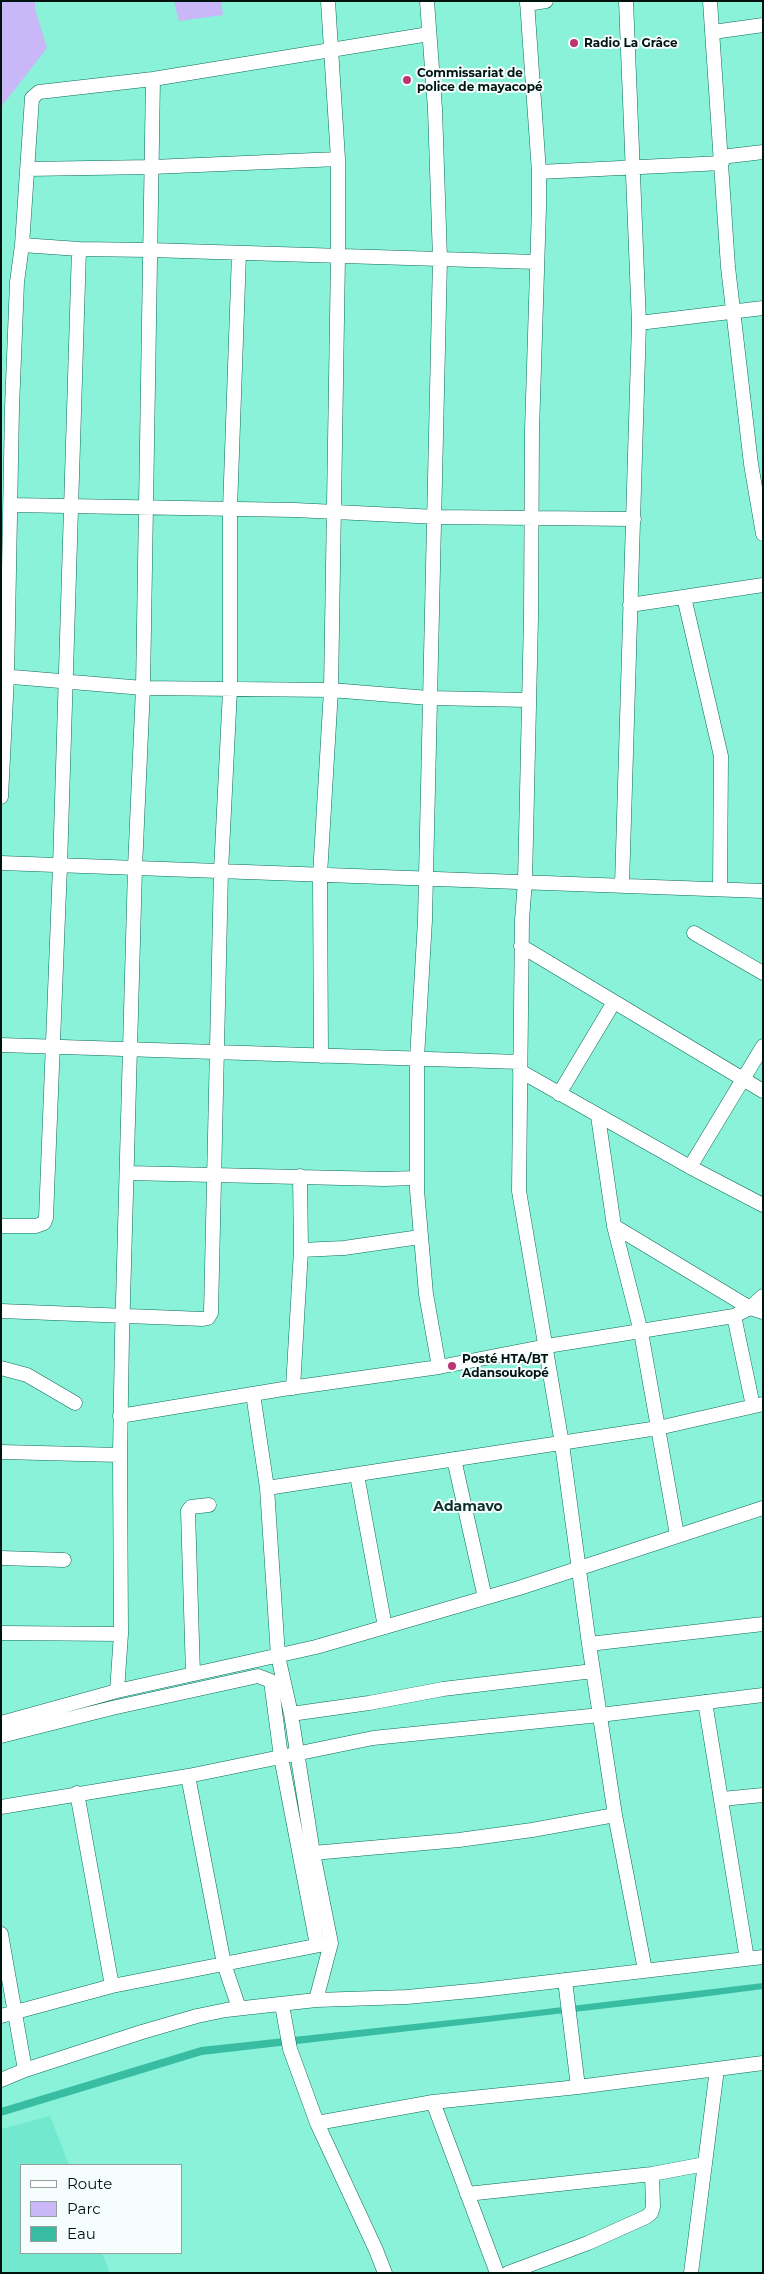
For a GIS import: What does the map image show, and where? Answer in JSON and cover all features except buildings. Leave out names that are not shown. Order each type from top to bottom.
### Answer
[{"type":"street","points":[[321,1056],[320,875],[331,690],[338,257],[338,158],[328,1]]},
{"type":"street","points":[[427,1],[435,109],[440,259],[425,878],[417,1058],[417,1178],[420,1237],[426,1294],[439,1367]]},
{"type":"street","points":[[546,1],[527,3],[539,172],[530,517],[531,617],[521,946],[520,1191],[562,1444],[578,1570],[615,1814],[645,1970]]},
{"type":"street","points":[[622,885],[639,323],[626,1]]},
{"type":"street","points":[[710,1],[722,160],[724,223],[732,311],[757,464],[763,534]]},
{"type":"street","points":[[713,32],[763,25]]},
{"type":"street","points":[[1,797],[11,504],[6,408],[22,245],[30,103],[35,94],[153,79],[429,34]]},
{"type":"street","points":[[117,1691],[121,1634],[120,1416],[135,868],[143,688],[153,79]]},
{"type":"street","points":[[539,172],[722,160],[763,152]]},
{"type":"street","points":[[27,169],[152,167],[338,158]]},
{"type":"street","points":[[22,245],[79,249],[536,262]]},
{"type":"street","points":[[1,1226],[36,1226],[44,1223],[46,1218],[51,1047],[60,866],[79,249]]},
{"type":"street","points":[[1,1311],[203,1319],[210,1316],[221,870],[230,690],[230,510],[238,254]]},
{"type":"street","points":[[639,323],[763,308]]},
{"type":"street","points":[[11,504],[145,509],[295,510],[434,516],[634,519]]},
{"type":"street","points":[[630,604],[762,588]]},
{"type":"street","points":[[684,597],[721,756],[720,888]]},
{"type":"street","points":[[4,677],[143,688],[331,690],[429,698],[528,700]]},
{"type":"street","points":[[1,863],[763,891]]},
{"type":"street","points":[[694,933],[763,973]]},
{"type":"street","points":[[521,946],[763,1091]]},
{"type":"street","points":[[559,1094],[614,1002]]},
{"type":"street","points":[[1,1045],[417,1058],[520,1067],[559,1094],[690,1167],[763,1205]]},
{"type":"street","points":[[690,1167],[763,1046]]},
{"type":"street","points":[[598,1116],[614,1226],[641,1332],[677,1535]]},
{"type":"street","points":[[128,1173],[213,1176],[300,1176],[384,1180],[417,1178]]},
{"type":"street","points":[[293,1388],[301,1250],[300,1176]]},
{"type":"street","points":[[614,1226],[756,1310]]},
{"type":"street","points":[[301,1250],[344,1248],[420,1237]]},
{"type":"street","points":[[120,1416],[253,1394],[439,1367],[547,1346],[734,1316],[756,1310],[763,1296]]},
{"type":"street","points":[[267,1488],[658,1428],[758,1405],[734,1316]]},
{"type":"street","points":[[1,1368],[27,1375],[75,1403]]},
{"type":"street","points":[[253,1394],[267,1488],[278,1656],[291,1714],[313,1853],[331,1943],[316,2000]]},
{"type":"street","points":[[1,1452],[120,1455]]},
{"type":"street","points":[[454,1459],[485,1598]]},
{"type":"street","points":[[357,1475],[386,1627]]},
{"type":"street","points":[[193,1674],[188,1511],[191,1506],[209,1505]]},
{"type":"street","points":[[1,1723],[117,1691],[278,1656],[386,1627],[578,1570],[677,1535],[763,1508]]},
{"type":"street","points":[[1,1558],[64,1560]]},
{"type":"street","points":[[589,1644],[763,1624]]},
{"type":"street","points":[[1,1632],[121,1634]]},
{"type":"street","points":[[291,1714],[443,1690],[593,1671]]},
{"type":"street","points":[[1,1736],[112,1708],[258,1676],[271,1681],[281,1757],[317,1946]]},
{"type":"street","points":[[1,1806],[188,1776],[373,1738],[600,1715],[763,1695]]},
{"type":"street","points":[[705,1702],[747,1959]]},
{"type":"street","points":[[188,1776],[224,1964],[239,2008]]},
{"type":"street","points":[[78,1793],[112,1986]]},
{"type":"street","points":[[722,1799],[763,1795]]},
{"type":"street","points":[[313,1853],[532,1830],[615,1814]]},
{"type":"street","points":[[1,1934],[8,2014],[24,2070]]},
{"type":"street","points":[[8,2014],[112,1986],[331,1943]]},
{"type":"street","points":[[1,2080],[24,2070],[197,2016],[239,2008],[316,2000],[407,1997],[763,1957]]},
{"type":"street","points":[[565,1980],[578,2087]]},
{"type":"street","points":[[282,2005],[290,2049],[317,2123],[385,2273]]},
{"type":"street","points":[[317,2123],[433,2102],[578,2087],[763,2063]]},
{"type":"street","points":[[691,2273],[717,2069]]},
{"type":"street","points":[[433,2102],[497,2273]]},
{"type":"street","points":[[467,2194],[652,2174],[705,2164]]},
{"type":"street","points":[[508,2273],[588,2243],[646,2217],[651,2213],[653,2207],[652,2174]]},
{"type":"shaded area","points":[[50,2116],[69,2164],[20,2164],[20,2254],[102,2254],[110,2273],[1,2273],[1,2129]]},
{"type":"green space","points":[[1,1],[35,1],[35,9],[47,48],[1,107]]},
{"type":"green space","points":[[174,1],[221,1],[223,15],[179,21]]},
{"type":"water","points":[[763,1983],[763,1989],[686,1999],[202,2055],[1,2116],[1,2108],[201,2047],[488,2016]]},
{"type":"place","name":"Radio La Grâce","points":[[574,43]]},
{"type":"place","name":"Commissariat de police de mayacopé","points":[[407,80]]},
{"type":"place","name":"Posté HTA/BT Adansoukopé","points":[[452,1366]]},
{"type":"district","name":"Adamavo","points":[[468,1507]]}]
